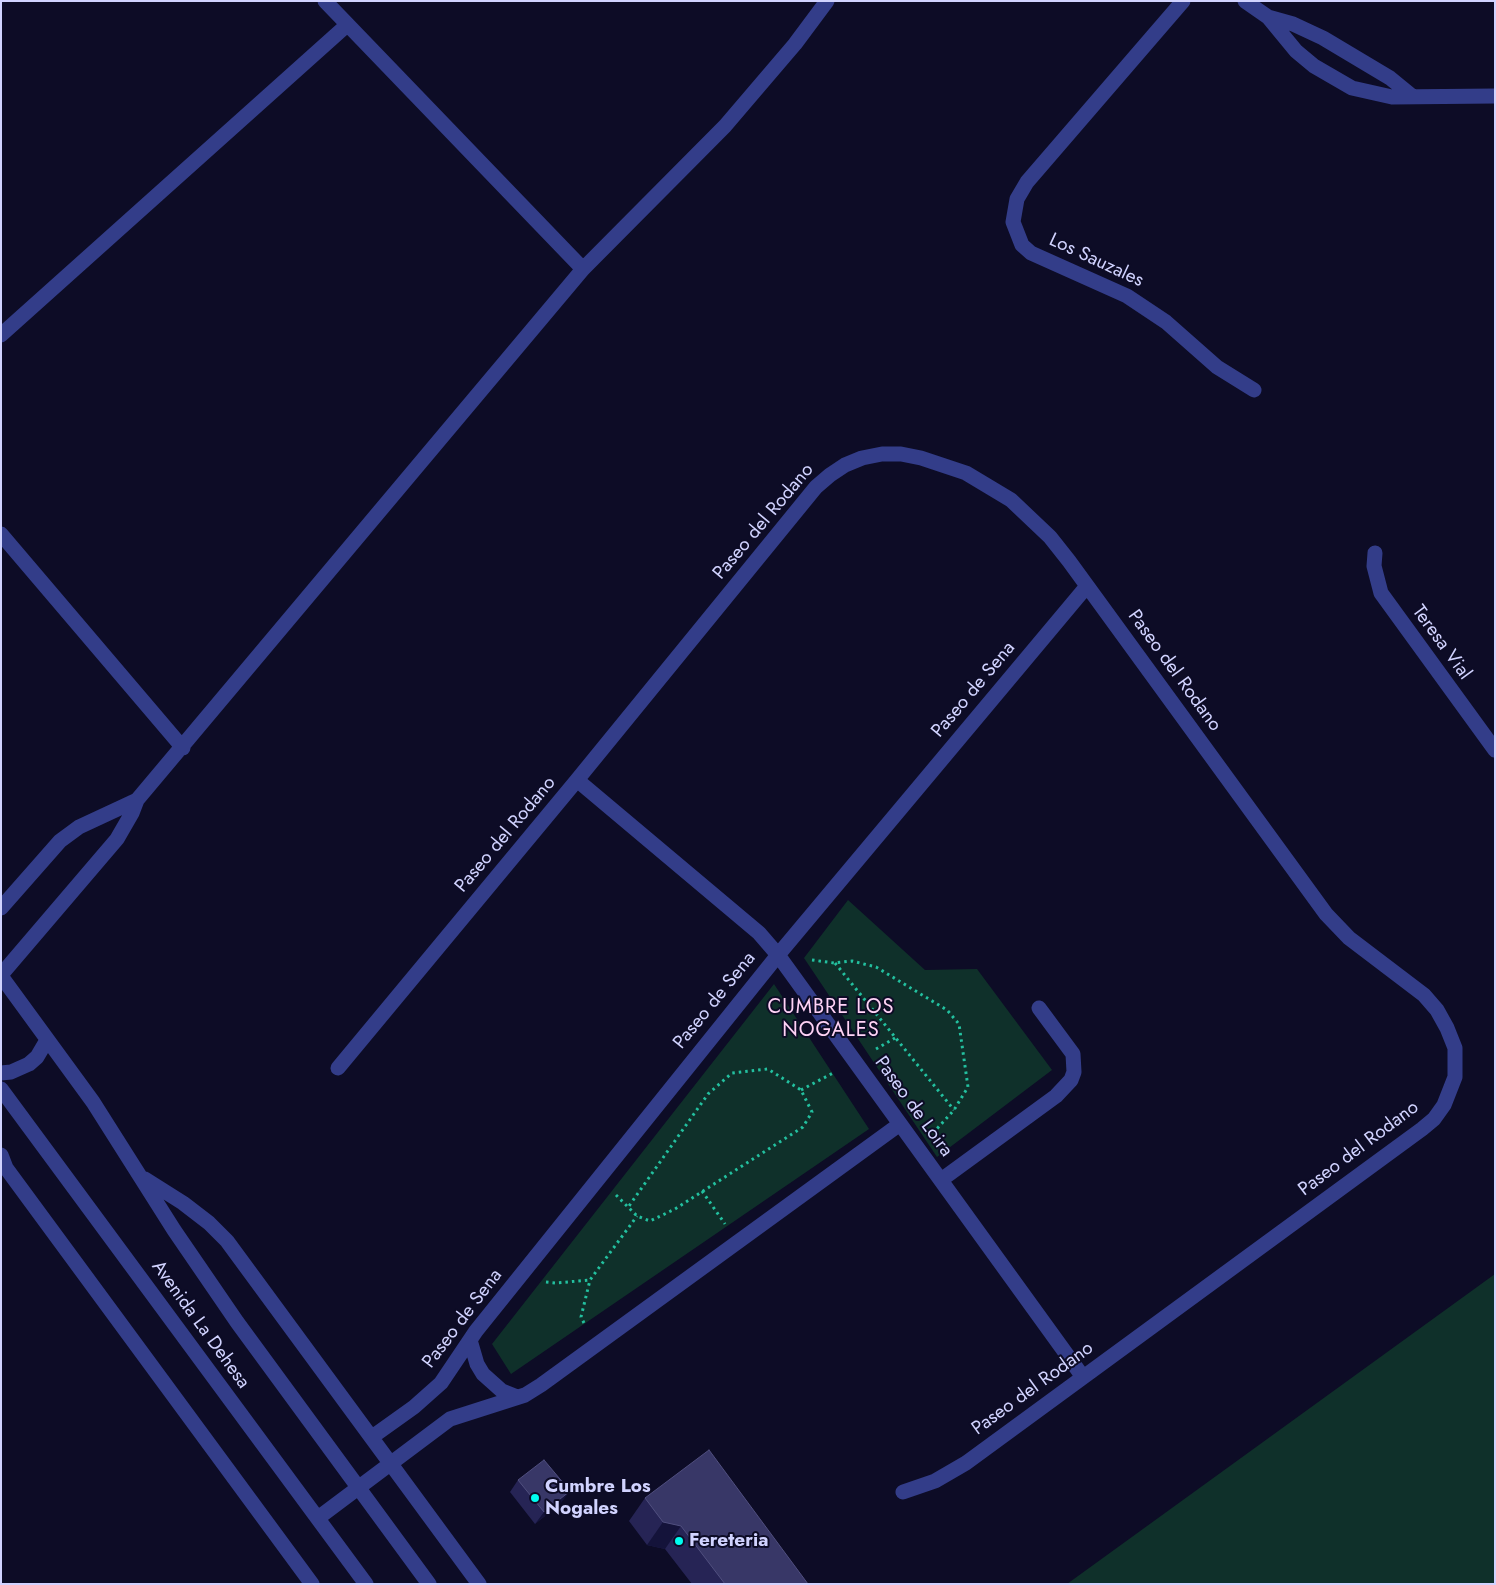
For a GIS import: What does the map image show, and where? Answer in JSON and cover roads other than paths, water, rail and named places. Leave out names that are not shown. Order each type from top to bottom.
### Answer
[{"type":"street","points":[[325,1],[583,269]]},
{"type":"street","points":[[1,976],[117,839],[138,800],[583,269],[726,126],[795,44],[827,1]]},
{"type":"street","name":"Los Sauzales","points":[[1183,1],[1027,182],[1017,199],[1013,222],[1022,245],[1031,253],[1105,285],[1142,304],[1217,366],[1254,390]]},
{"type":"street","points":[[1245,1],[1268,17],[1296,51],[1332,78],[1371,94],[1392,97],[1495,96]]},
{"type":"street","points":[[1268,17],[1293,24],[1323,38],[1382,73],[1412,96]]},
{"type":"street","points":[[1,335],[347,25]]},
{"type":"street","name":"Paseo del Rodano","points":[[338,1068],[577,780],[816,487],[845,465],[862,458],[882,454],[920,458],[966,473],[1011,500],[1050,537],[1326,914],[1349,938],[1424,995],[1437,1010],[1455,1048],[1456,1062],[1451,1090],[1444,1105],[1434,1119],[1422,1130],[951,1473],[904,1492]]},
{"type":"street","points":[[1,534],[183,748]]},
{"type":"street","name":"Teresa Vial","points":[[1375,553],[1374,573],[1381,594],[1495,750]]},
{"type":"street","name":"Paseo de Sena","points":[[372,1437],[430,1394],[441,1383],[470,1340],[523,1272],[778,955],[1087,586]]},
{"type":"street","name":"Paseo de Loira","points":[[577,780],[737,912],[778,955],[1083,1376]]},
{"type":"street","points":[[1,908],[60,841],[79,827],[138,800]]},
{"type":"street","name":"Avenida La Dehesa","points":[[1,976],[93,1102],[183,1245],[237,1322],[429,1584]]},
{"type":"street","points":[[941,1180],[1056,1096],[1071,1080],[1074,1072],[1073,1054],[1039,1008]]},
{"type":"street","points":[[1,1073],[11,1072],[28,1064],[37,1057],[47,1040]]},
{"type":"street","name":"Avenida La Dehesa","points":[[1,1096],[2,1089]]},
{"type":"street","name":"Avenida La Dehesa","points":[[2,1089],[366,1584]]},
{"type":"street","points":[[318,1518],[450,1419],[517,1397],[541,1385],[900,1124]]},
{"type":"street","points":[[1,1155],[9,1172],[312,1584]]},
{"type":"street","name":"Avenida La Dehesa","points":[[141,1177],[183,1202],[227,1241],[479,1584]]},
{"type":"street","points":[[470,1340],[477,1364],[484,1374],[502,1391],[517,1397]]},
{"type":"place","name":"Cumbre Los Nogales","points":[[535,1498]]},
{"type":"place","name":"Fereteria","points":[[679,1541]]},
{"type":"district","name":"CUMBRE LOS NOGALES","points":[[831,1020]]}]
